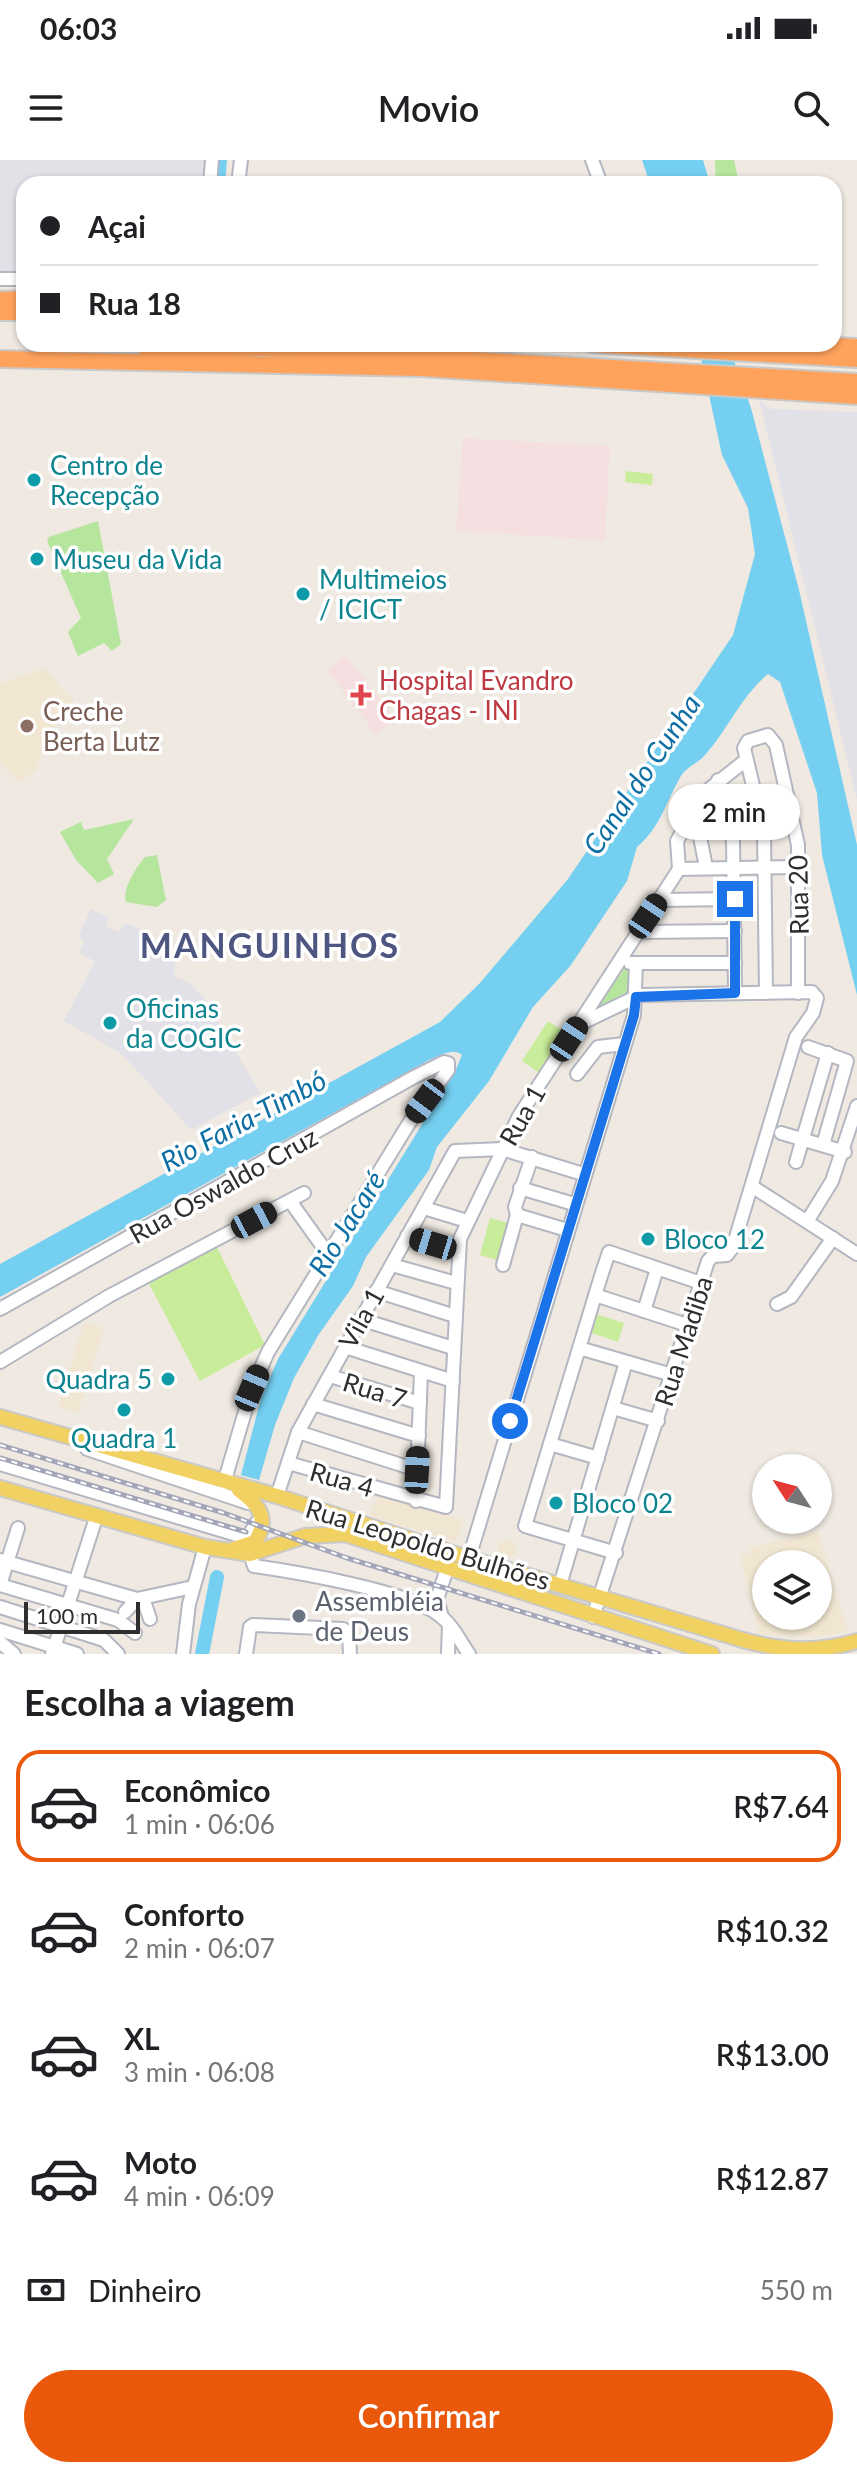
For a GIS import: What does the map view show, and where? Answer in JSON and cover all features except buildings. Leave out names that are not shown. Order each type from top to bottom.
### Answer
[{"type":"highway","points":[[319,352],[668,377],[857,396]]},
{"type":"highway","points":[[741,352],[857,359]]},
{"type":"highway","points":[[0,359],[668,377]]},
{"type":"highway","points":[[769,387],[857,382]]},
{"type":"highway","points":[[769,387],[857,406]]},
{"type":"main road","name":"Rua Leopoldo Bulhões","points":[[0,1419],[277,1496],[469,1558],[781,1650],[809,1651],[857,1641]]},
{"type":"main road","points":[[228,1484],[259,1505],[263,1520],[255,1542],[229,1550]]},
{"type":"main road","name":"Rua Leopoldo Bulhões","points":[[0,1488],[205,1547],[250,1554],[305,1536],[337,1532],[712,1654]]},
{"type":"street","name":"Rua 20","points":[[745,754],[748,741],[761,737],[774,739],[799,867],[798,993]]},
{"type":"street","points":[[706,867],[693,812],[694,800],[745,754]]},
{"type":"street","points":[[745,754],[764,832],[766,993]]},
{"type":"street","points":[[718,780],[733,841],[735,993]]},
{"type":"street","points":[[693,812],[677,841],[679,869],[766,865],[799,867]]},
{"type":"street","name":"Rua 1","points":[[441,1508],[446,1507],[448,1502],[458,1251],[467,1221],[502,1149],[679,869]]},
{"type":"street","points":[[659,900],[735,899]]},
{"type":"street","points":[[637,932],[735,931]]},
{"type":"street","points":[[619,963],[735,963]]},
{"type":"street","points":[[469,1558],[624,1044],[636,997],[636,963]]},
{"type":"street","name":"Rua Madiba","points":[[593,1617],[710,1258],[727,1255],[733,1247],[796,1037],[816,1006],[814,992],[798,993]]},
{"type":"street","points":[[579,1024],[636,997],[798,993]]},
{"type":"street","points":[[577,1074],[598,1047],[624,1044]]},
{"type":"street","points":[[808,1047],[847,1061],[823,1145]]},
{"type":"street","points":[[796,1162],[828,1053]]},
{"type":"street","name":"Rua Oswaldo Cruz","points":[[0,1309],[414,1077],[446,1063],[448,1070],[427,1097]]},
{"type":"street","points":[[228,1484],[260,1367],[427,1097],[414,1077]]},
{"type":"street","points":[[808,1220],[832,1181],[857,1106]]},
{"type":"street","points":[[811,1109],[851,1122]]},
{"type":"street","points":[[781,1133],[844,1152]]},
{"type":"street","name":"Vila 1","points":[[277,1496],[298,1432],[432,1189],[460,1148],[502,1149]]},
{"type":"street","points":[[502,1149],[583,1174]]},
{"type":"street","points":[[503,1265],[517,1215],[515,1207],[520,1188],[532,1157]]},
{"type":"street","points":[[753,1187],[857,1254]]},
{"type":"street","points":[[520,1188],[574,1204]]},
{"type":"street","points":[[0,1362],[109,1296],[304,1193]]},
{"type":"street","points":[[290,1201],[328,1254]]},
{"type":"street","points":[[424,1208],[467,1221]]},
{"type":"street","points":[[517,1215],[567,1230]]},
{"type":"street","points":[[407,1236],[458,1251]]},
{"type":"street","points":[[777,1304],[791,1297],[833,1238]]},
{"type":"street","points":[[616,1553],[525,1526],[595,1295],[609,1252],[701,1283]]},
{"type":"street","points":[[392,1265],[456,1283]]},
{"type":"street","points":[[644,1311],[657,1269]]},
{"type":"street","points":[[376,1291],[455,1316]]},
{"type":"street","points":[[595,1295],[687,1325]]},
{"type":"street","points":[[360,1319],[453,1348]]},
{"type":"street","points":[[345,1347],[453,1381]]},
{"type":"street","points":[[579,1348],[672,1375]]},
{"type":"street","points":[[560,1585],[626,1362]]},
{"type":"street","points":[[416,1501],[421,1372]]},
{"type":"street","name":"Rua 7","points":[[330,1376],[420,1403]]},
{"type":"street","points":[[313,1404],[419,1436]]},
{"type":"street","points":[[613,1408],[658,1421]]},
{"type":"street","points":[[0,1419],[237,1496],[252,1507],[257,1524],[247,1538],[0,1464]]},
{"type":"street","points":[[298,1432],[417,1470]]},
{"type":"street","points":[[550,1444],[598,1458]]},
{"type":"street","name":"Rua 4","points":[[288,1463],[441,1508]]},
{"type":"street","points":[[53,1650],[95,1521]]},
{"type":"street","points":[[18,1528],[4,1561],[0,1585],[118,1620],[135,1633]]},
{"type":"street","points":[[183,1654],[193,1587],[205,1547]]},
{"type":"street","points":[[250,1554],[254,1566],[320,1578],[409,1600],[446,1621]]},
{"type":"street","points":[[4,1561],[144,1601],[150,1619]]},
{"type":"street","points":[[447,1569],[437,1599],[446,1621],[469,1654]]},
{"type":"street","points":[[125,1612],[135,1600],[193,1587]]},
{"type":"street","points":[[0,1607],[104,1640],[118,1654]]},
{"type":"street","points":[[446,1621],[448,1654]]},
{"type":"street","points":[[246,1654],[250,1627],[253,1625],[343,1629],[349,1633],[350,1654]]},
{"type":"street","points":[[0,1630],[53,1650],[77,1654]]},
{"type":"street","points":[[0,1642],[14,1654]]},
{"type":"shaded area","points":[[0,160],[204,160],[203,176],[16,176],[16,274],[0,274]]},
{"type":"shaded area","points":[[759,399],[771,409],[857,412],[857,800]]},
{"type":"shaded area","points":[[463,438],[610,446],[605,540],[456,531]]},
{"type":"shaded area","name":"Hospital Evandro Chagas - INI","points":[[346,655],[395,720],[376,735],[327,670]]},
{"type":"shaded area","name":"Creche Berta Lutz","points":[[44,668],[73,701],[44,741],[37,770],[18,782],[0,762],[0,684]]},
{"type":"shaded area","points":[[91,909],[109,917],[106,927],[119,932],[125,923],[144,931],[141,939],[168,950],[175,963],[174,976],[190,983],[204,998],[260,1093],[191,1130],[122,1054],[64,1021],[95,961],[79,953],[84,941],[78,937]]},
{"type":"shaded area","points":[[84,1323],[104,1328],[78,1413],[58,1407]]},
{"type":"shaded area","points":[[379,1494],[463,1520],[456,1542],[373,1517],[371,1513]]},
{"type":"shaded area","points":[[810,1534],[819,1534],[823,1550],[752,1550],[752,1605],[740,1555],[750,1553],[750,1548]]},
{"type":"shaded area","points":[[507,1540],[516,1549],[507,1558],[498,1549]]},
{"type":"shaded area","points":[[832,1579],[848,1632],[813,1637],[759,1634],[758,1630],[832,1630]]},
{"type":"green space","points":[[715,160],[734,160],[737,176],[716,176]]},
{"type":"green space","points":[[626,471],[653,474],[652,485],[625,482]]},
{"type":"green space","points":[[98,521],[121,644],[112,651],[104,643],[78,656],[68,632],[81,618],[47,541],[49,537]]},
{"type":"green space","points":[[134,819],[107,859],[114,874],[98,883],[76,860],[60,832],[81,822],[84,830]]},
{"type":"green space","points":[[157,855],[166,900],[157,907],[126,902],[128,885],[138,867],[145,857]]},
{"type":"green space","points":[[626,966],[630,967],[631,993],[596,1010]]},
{"type":"green space","points":[[548,1021],[567,1034],[541,1074],[522,1061]]},
{"type":"green space","points":[[490,1218],[511,1224],[501,1261],[480,1255]]},
{"type":"green space","points":[[214,1241],[265,1345],[200,1381],[146,1278]]},
{"type":"green space","points":[[592,1313],[624,1323],[618,1342],[586,1331]]},
{"type":"water","points":[[642,160],[703,160],[708,176],[647,176]]},
{"type":"water","name":"Canal do Cunha","points":[[700,352],[731,352],[751,408],[799,590],[857,845],[857,995],[822,855],[817,793],[780,682],[768,674],[750,693],[704,756],[683,773],[657,823],[637,847],[627,881],[571,965],[533,1007],[489,1081],[437,1147],[429,1170],[366,1257],[353,1286],[319,1334],[294,1378],[275,1425],[259,1480],[241,1475],[261,1398],[278,1359],[462,1055],[451,1052],[429,1060],[0,1297],[0,1264],[440,1022],[480,983],[568,879],[733,635],[755,554],[748,508],[722,455]]},
{"type":"waterway","points":[[222,176],[223,160]]},
{"type":"waterway","name":"Rio Jacaré","points":[[202,1654],[217,1577]]},
{"type":"railway","points":[[0,1445],[224,1513],[347,1558],[659,1654]]},
{"type":"railway","points":[[0,1458],[246,1532]]},
{"type":"place","name":"Centro de Recepção","points":[[34,480]]},
{"type":"place","name":"Museu da Vida","points":[[37,559]]},
{"type":"place","name":"Multimeios / ICICT","points":[[303,594]]},
{"type":"place","name":"Hospital Evandro Chagas - INI","points":[[361,695]]},
{"type":"place","name":"Creche Berta Lutz","points":[[27,726]]},
{"type":"place","name":"Oficinas da COGIC","points":[[110,1023]]},
{"type":"place","name":"Bloco 12","points":[[648,1239]]},
{"type":"place","name":"Quadra 5","points":[[168,1379]]},
{"type":"place","name":"Quadra 1","points":[[124,1410]]},
{"type":"place","name":"Bloco 02","points":[[556,1503]]},
{"type":"place","name":"Assembléia de Deus","points":[[299,1616]]},
{"type":"district","name":"MANGUINHOS","points":[[270,944]]},
{"type":"route","points":[[510,1421],[634,1015],[636,997],[735,993],[735,899]]},
{"type":"water label","name":"Rio Faria-Timbó","points":[[243,1120]]}]
